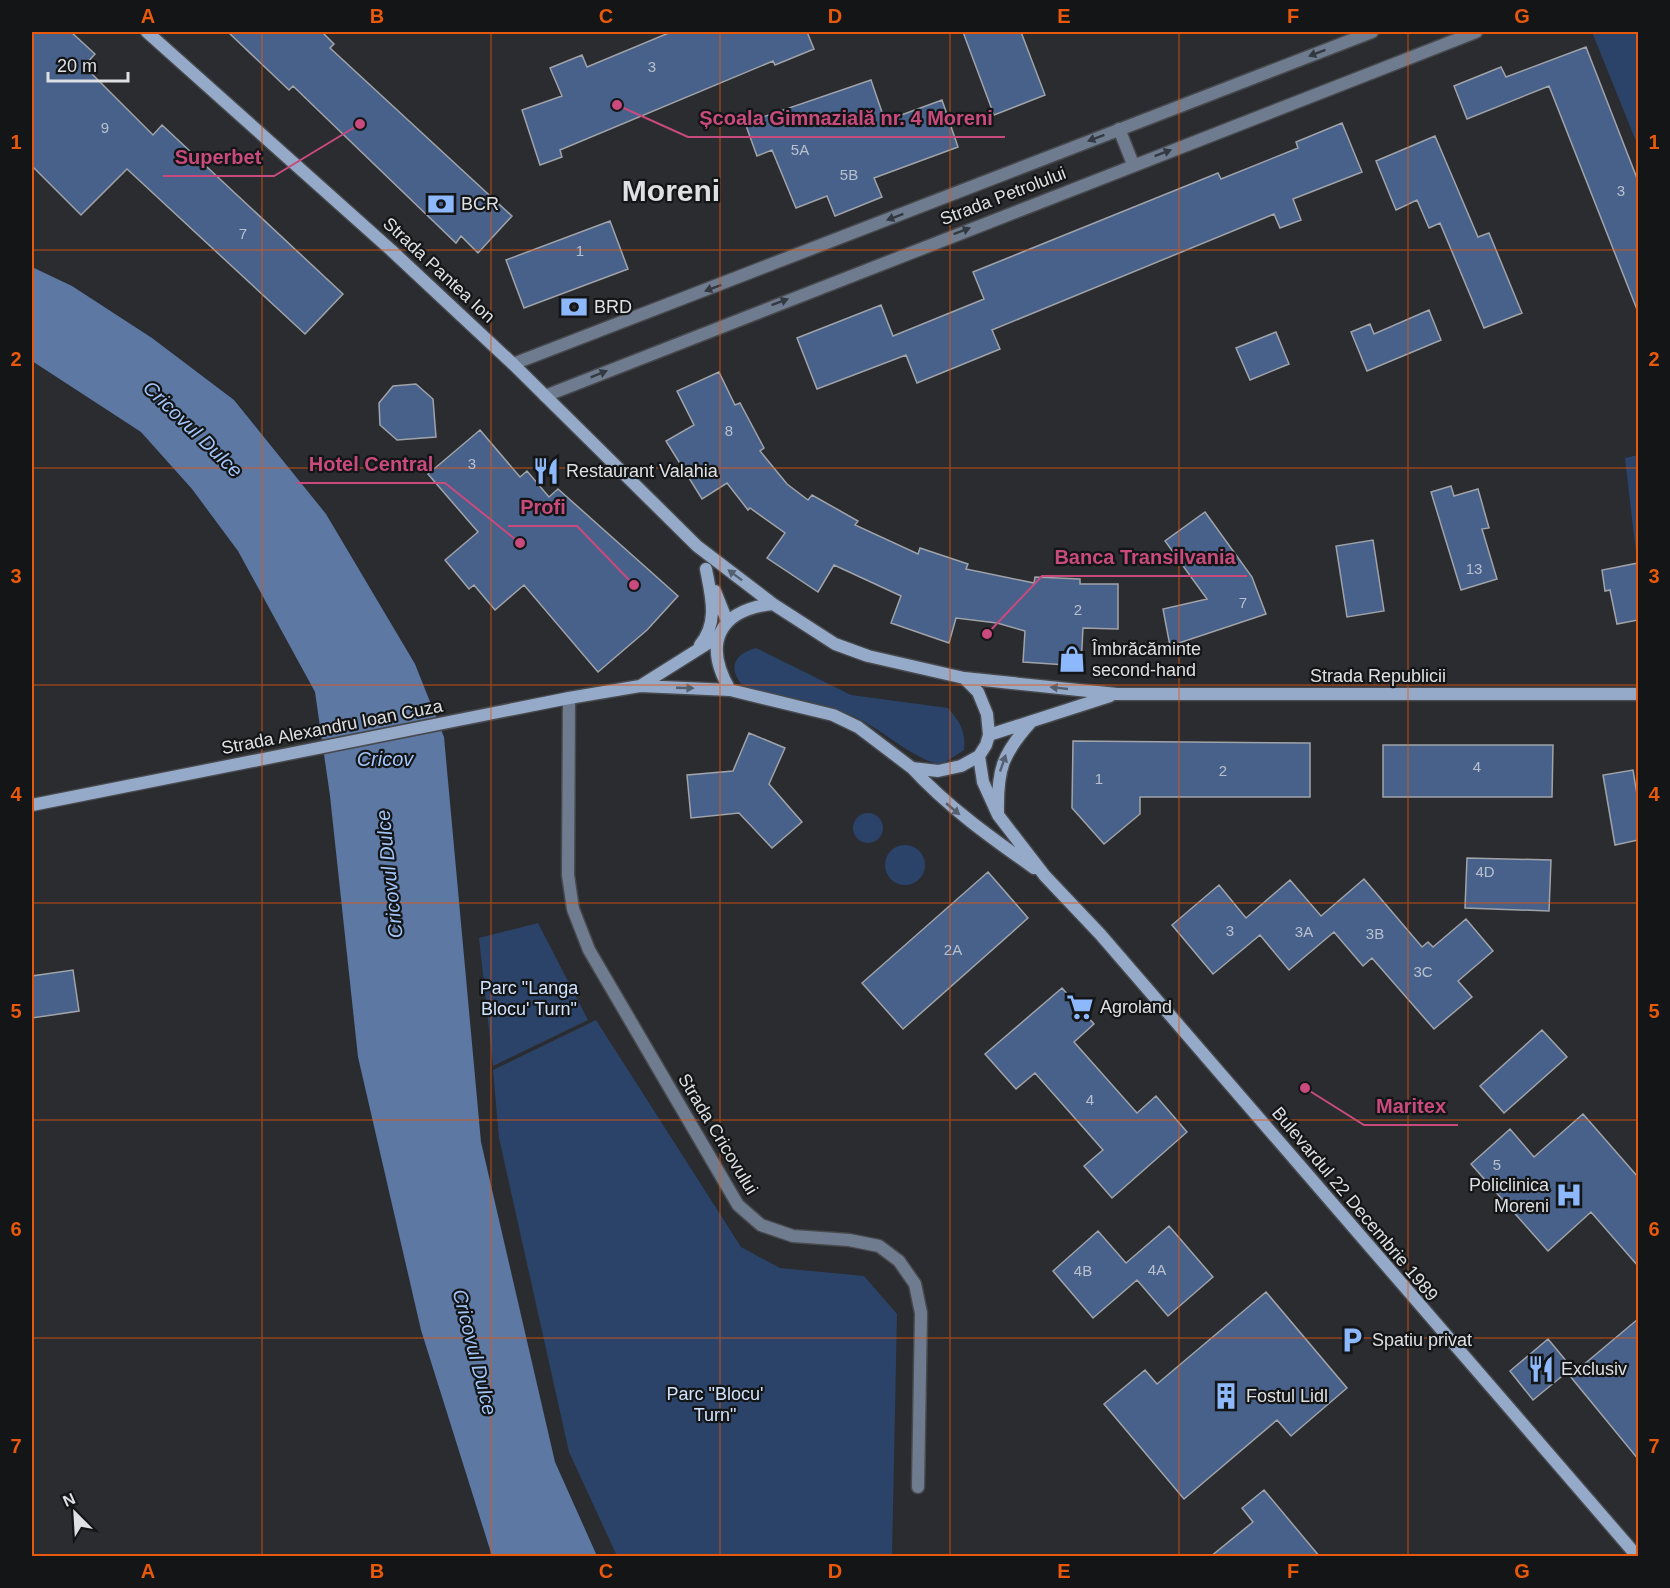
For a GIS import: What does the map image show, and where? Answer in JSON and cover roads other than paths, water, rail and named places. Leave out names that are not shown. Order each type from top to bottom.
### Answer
[{"type":"main road","name":"Strada Pantea Ion","points":[[147,32],[392,250],[513,364],[697,546],[773,604],[835,644],[867,656],[964,678]]},
{"type":"main road","name":"Strada Pantea Ion","points":[[697,546],[727,621]]},
{"type":"main road","points":[[694,652],[710,630],[713,617],[706,569]]},
{"type":"main road","points":[[730,690],[719,671],[716,654],[718,636],[727,621],[755,606],[773,604]]},
{"type":"main road","name":"Strada Alexandru Ioan Cuza","points":[[640,686],[718,636]]},
{"type":"main road","points":[[912,768],[938,771],[961,766],[979,756],[989,735],[987,714],[978,692],[964,678]]},
{"type":"main road","name":"Strada Republicii","points":[[964,678],[1117,694],[1638,694]]},
{"type":"main road","name":"Strada Alexandru Ioan Cuza","points":[[32,805],[569,698],[640,686],[730,690],[833,715],[858,727],[912,768]]},
{"type":"main road","name":"Strada Republicii","points":[[989,735],[1117,694]]},
{"type":"main road","points":[[998,815],[997,786],[1001,765],[1016,739],[1033,720]]},
{"type":"main road","name":"Bulevardul 22 Decembrie 1989","points":[[979,756],[983,782],[998,815],[1045,876],[1100,934],[1637,1557]]},
{"type":"main road","name":"Bulevardul 22 Decembrie 1989","points":[[912,768],[937,795],[963,817],[1045,876]]},
{"type":"street","name":"Strada Petrolului","points":[[513,364],[1372,32]]},
{"type":"street","name":"Strada Petrolului","points":[[544,396],[1133,164],[1476,32]]},
{"type":"street","points":[[1119,129],[1133,164]]},
{"type":"street","name":"Strada Cricovului","points":[[569,698],[568,875],[573,909],[589,950],[738,1204],[748,1216],[761,1225],[793,1236],[849,1240],[879,1246],[899,1261],[915,1284],[921,1313],[918,1487]]},
{"type":"water","name":"Cricov","points":[[32,267],[72,286],[152,338],[234,400],[326,514],[415,664],[444,737],[481,1142],[555,1462],[597,1556],[492,1556],[421,1330],[358,1057],[330,796],[315,692],[238,551],[192,489],[141,432],[32,361]]},
{"type":"place","name":"Școala Gimnazială nr. 4 Moreni","points":[[617,105]]},
{"type":"place","name":"Superbet","points":[[360,124]]},
{"type":"place","name":"BCR","points":[[441,204]]},
{"type":"place","name":"BRD","points":[[574,307]]},
{"type":"place","name":"Restaurant Valahia","points":[[546,471]]},
{"type":"place","name":"Hotel Central","points":[[520,543]]},
{"type":"place","name":"Profi","points":[[634,585]]},
{"type":"place","name":"Banca Transilvania","points":[[987,634]]},
{"type":"place","name":"Îmbrăcăminte second-hand","points":[[1072,659]]},
{"type":"place","name":"Agroland","points":[[1080,1007]]},
{"type":"place","name":"Maritex","points":[[1305,1088]]},
{"type":"place","name":"Policlinica Moreni","points":[[1569,1195]]},
{"type":"place","name":"Spatiu privat","points":[[1352,1340]]},
{"type":"place","name":"Exclusiv","points":[[1541,1369]]},
{"type":"place","name":"Fostul Lidl","points":[[1226,1396]]},
{"type":"district","name":"Moreni","points":[[671,190]]},
{"type":"water label","name":"Cricovul Dulce","points":[[193,429]]},
{"type":"water label","name":"Cricovul Dulce","points":[[389,874]]},
{"type":"water label","name":"Cricovul Dulce","points":[[475,1352]]},
{"type":"park label","name":"Parc \"Langa Blocu' Turn\"","points":[[529,998]]},
{"type":"park label","name":"Parc \"Blocu' Turn\"","points":[[715,1404]]}]
